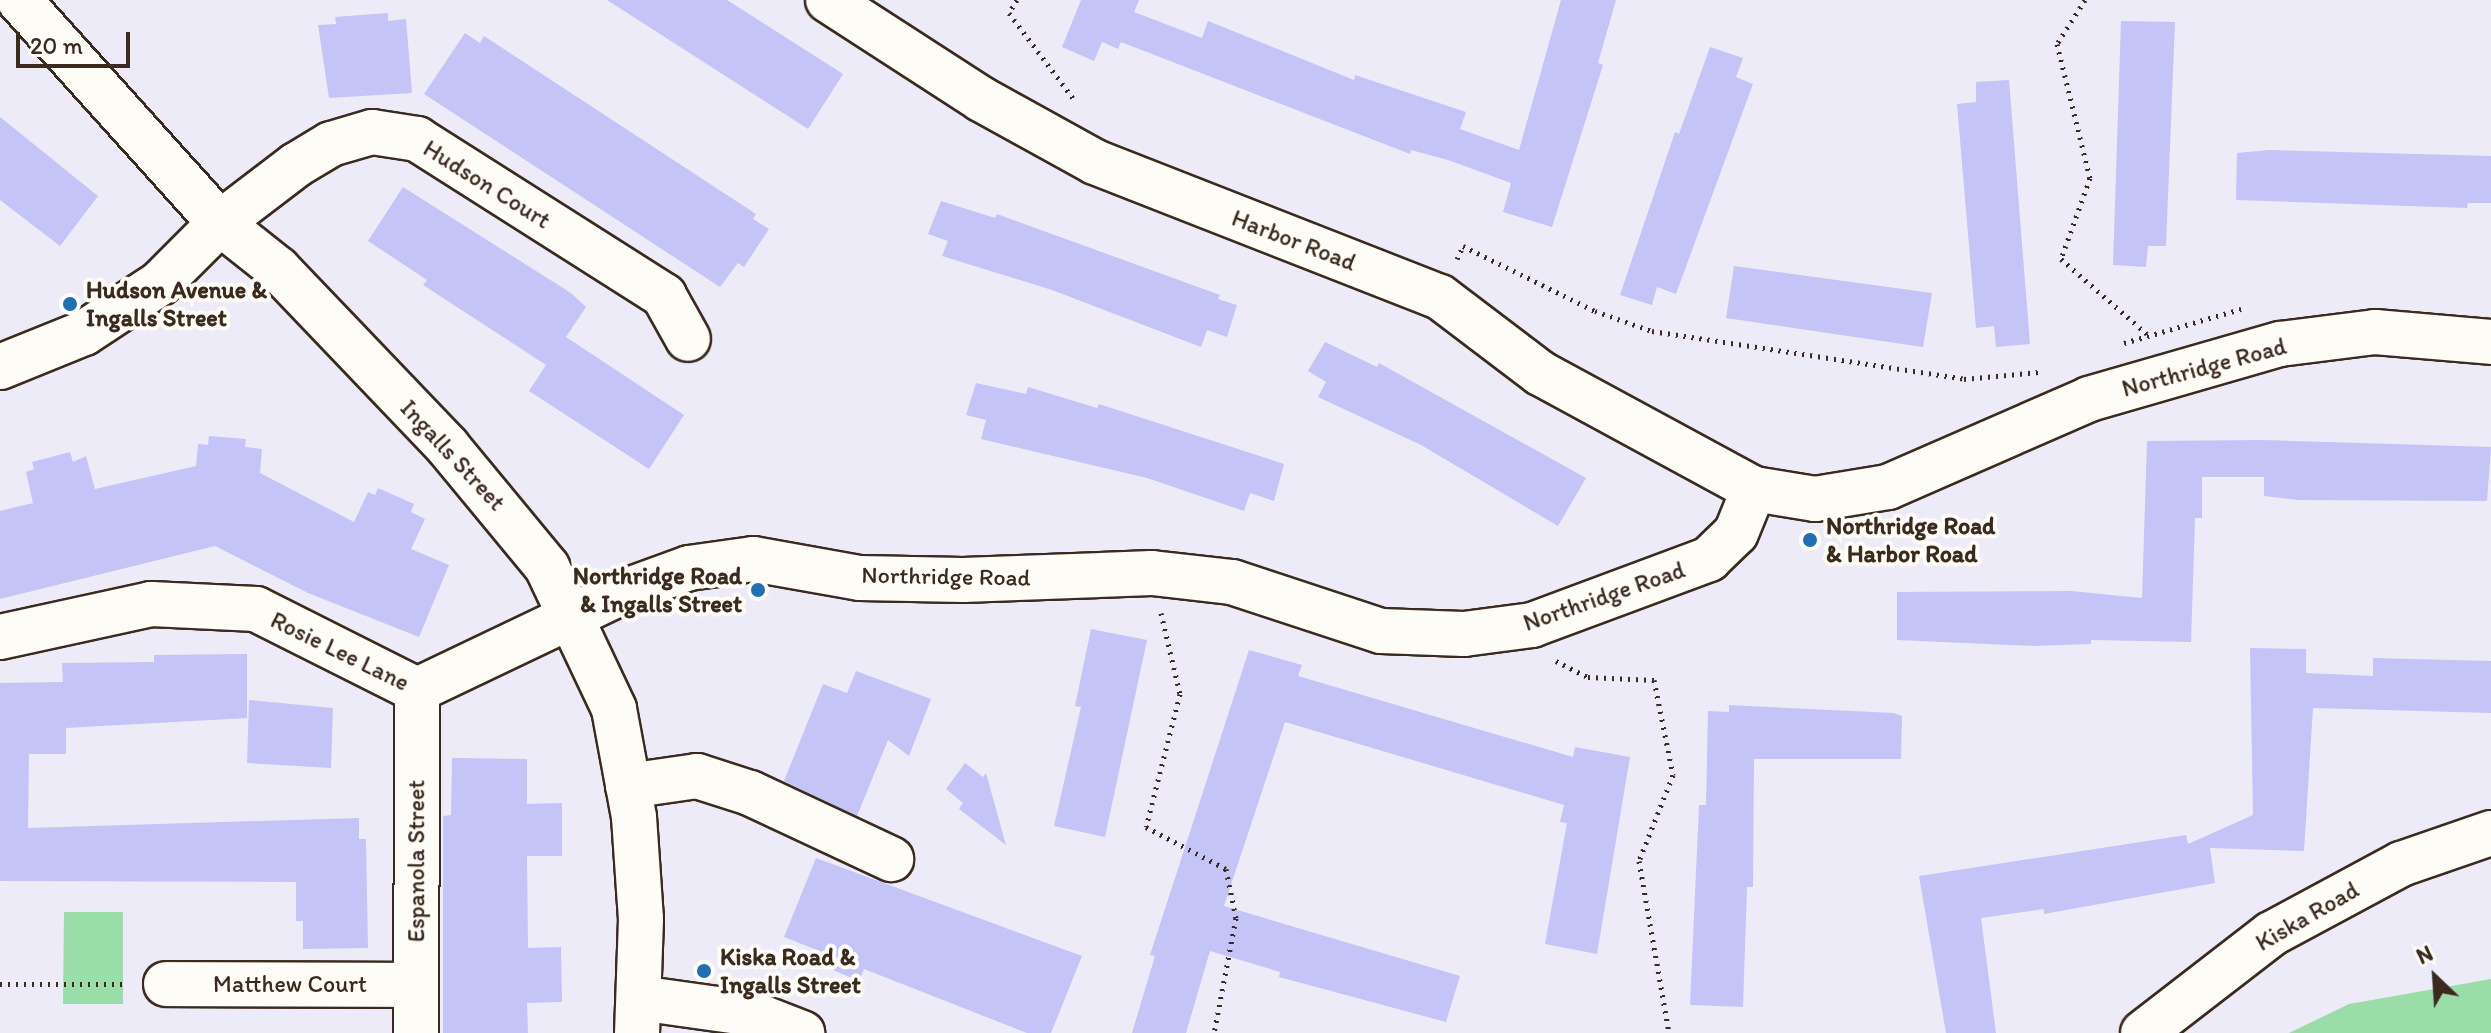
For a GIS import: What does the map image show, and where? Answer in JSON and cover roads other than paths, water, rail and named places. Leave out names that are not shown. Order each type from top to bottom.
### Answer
[{"type":"street","name":"Ingalls Street","points":[[19,0],[220,223],[278,269],[447,446],[531,541],[572,617],[614,709],[628,786],[641,919],[638,1016]]},
{"type":"street","name":"Harbor Road","points":[[828,0],[1095,162],[1440,297],[1540,373],[1754,489]]},
{"type":"street","name":"Hudson Court","points":[[1,364],[84,333],[160,283],[220,223],[331,144],[372,132],[417,139],[664,296],[688,339]]},
{"type":"street","name":"Northridge Road","points":[[572,617],[689,568],[753,559],[860,578],[963,580],[1152,573],[1232,582],[1381,631],[1464,634],[1532,625],[1709,559],[1736,533],[1754,489],[1815,499],[1888,487],[2089,399],[2280,344],[2375,332],[2491,342]]},
{"type":"street","name":"Rosie Lee Lane","points":[[0,637],[151,604],[256,609],[417,690],[572,617]]},
{"type":"street","name":"Espanola Street","points":[[416,1033],[417,690]]},
{"type":"street","points":[[628,786],[697,776],[750,793],[891,859]]},
{"type":"street","name":"Kiska Road","points":[[2143,1033],[2271,934],[2401,864],[2491,833]]},
{"type":"street","name":"Matthew Court","points":[[166,984],[415,985]]},
{"type":"street","points":[[638,1016],[753,1014],[802,1033]]},
{"type":"place","name":"Hudson Avenue & Ingalls Street","points":[[70,304]]},
{"type":"place","name":"Northridge Road & Harbor Road","points":[[1810,540]]},
{"type":"place","name":"Northridge Road & Ingalls Street","points":[[758,590]]},
{"type":"place","name":"Kiska Road & Ingalls Street","points":[[704,971]]}]
